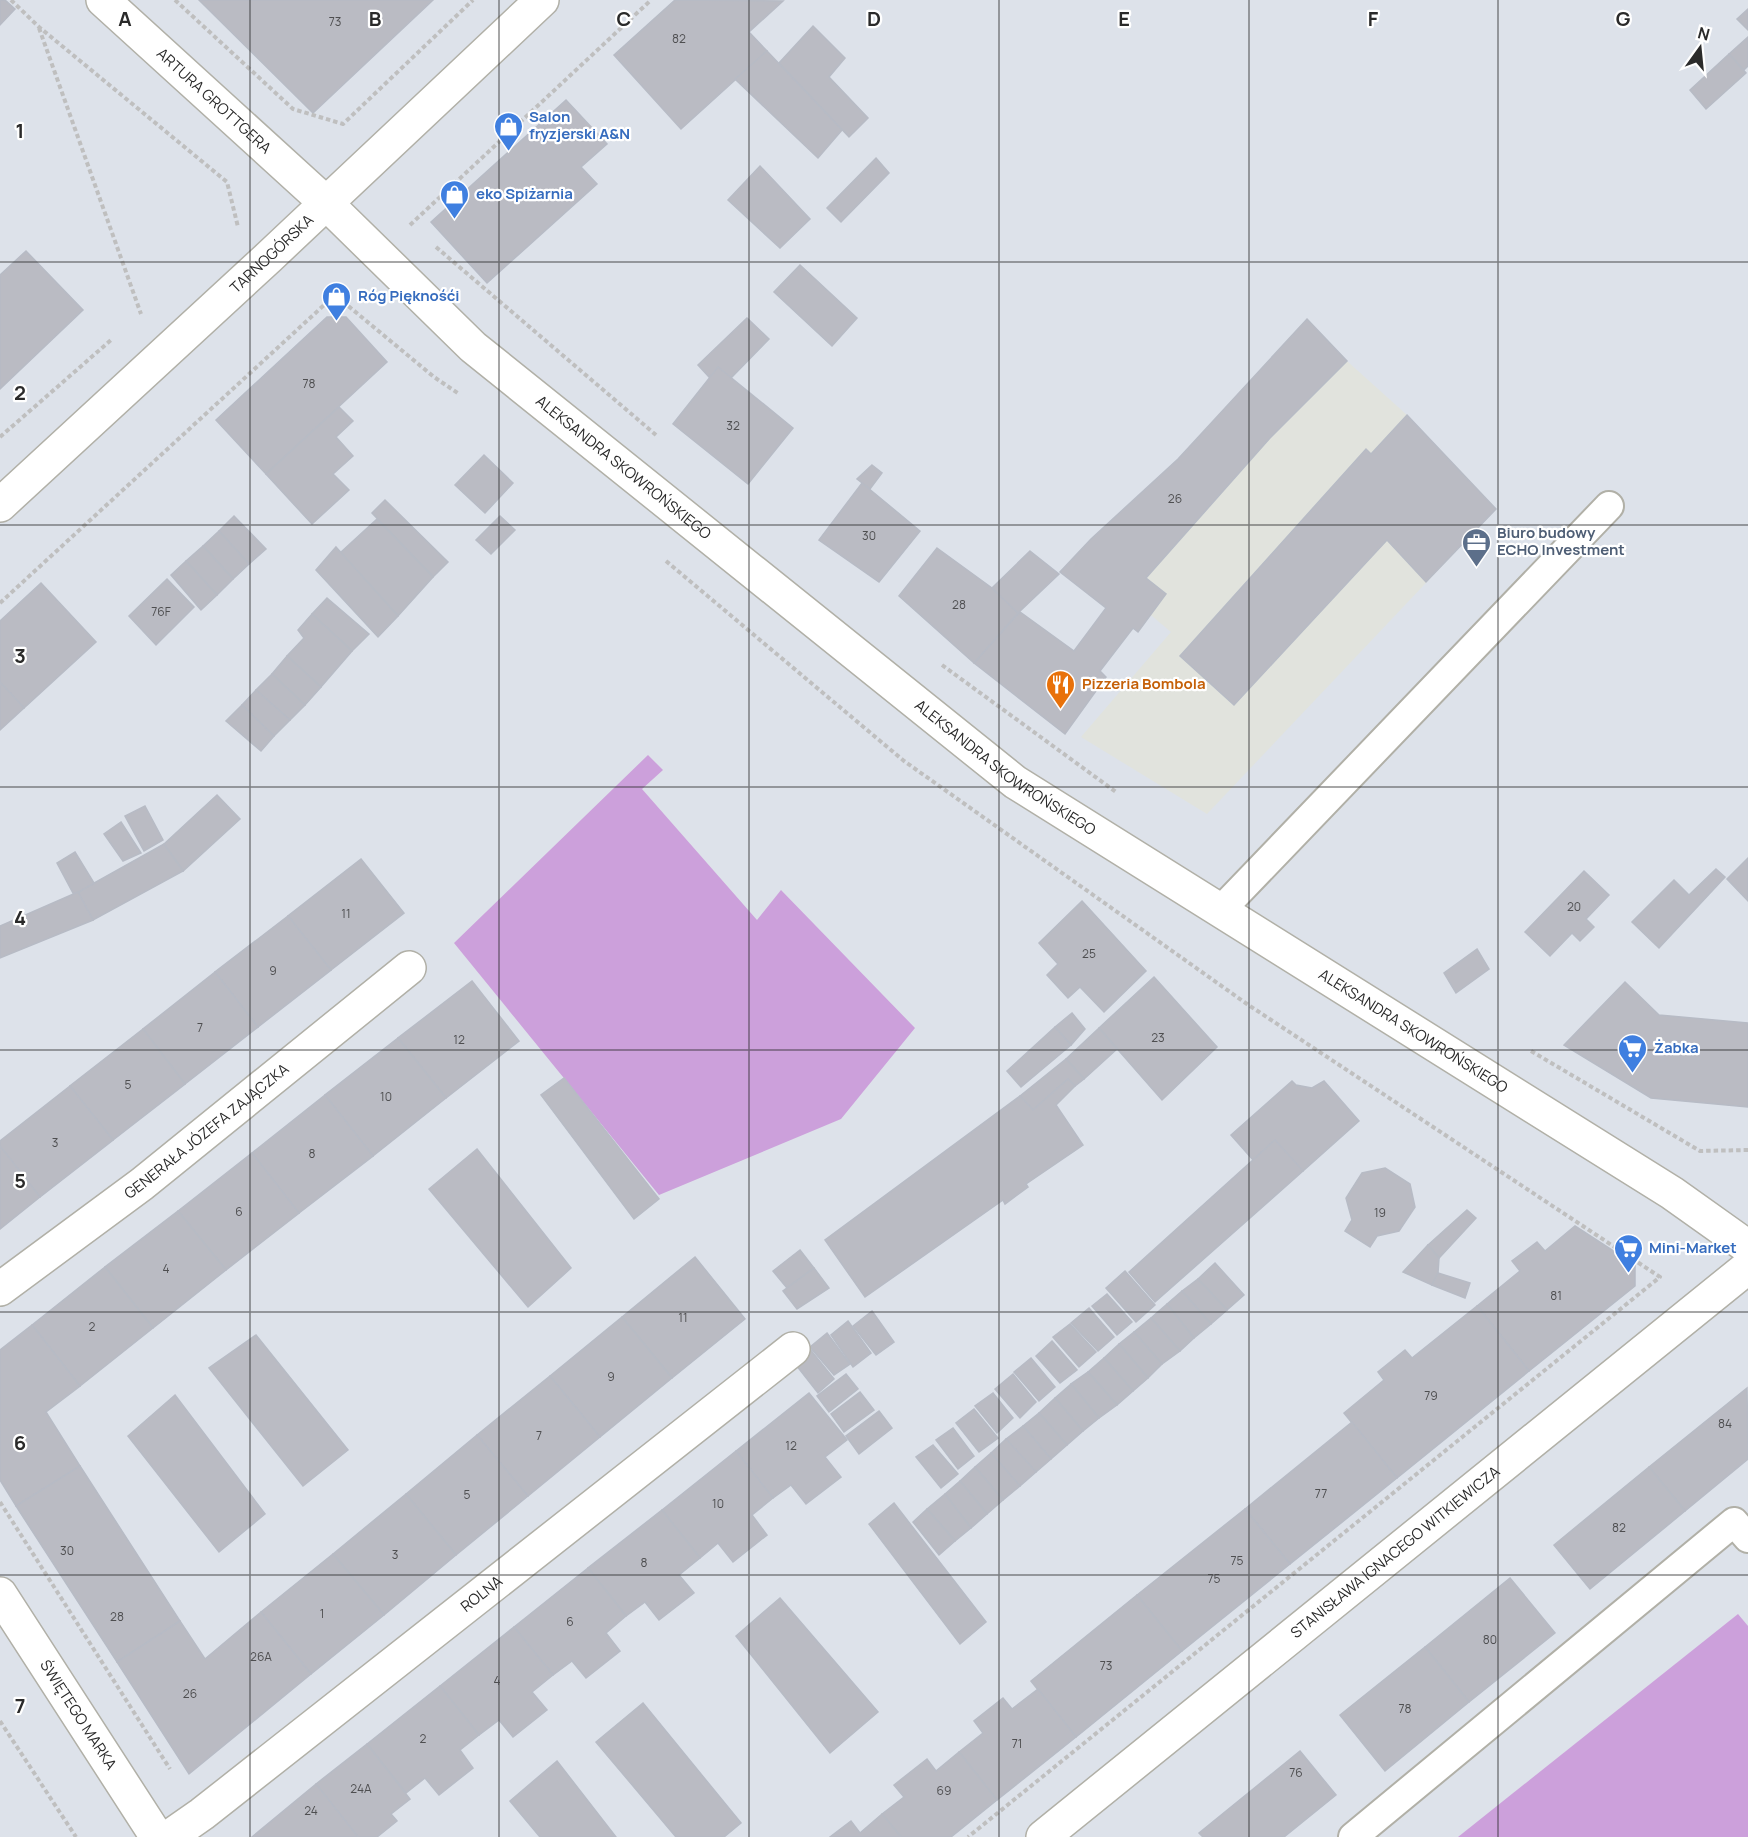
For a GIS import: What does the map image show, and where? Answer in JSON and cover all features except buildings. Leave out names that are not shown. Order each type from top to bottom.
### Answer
[{"type":"street","name":"ARTURA GROTTGERA","points":[[102,0],[326,203]]},
{"type":"street","name":"TARNOGÓRSKA","points":[[0,505],[542,0]]},
{"type":"street","name":"ALEKSANDRA SKOWROŃSKIEGO","points":[[326,203],[473,347],[1015,782],[1672,1193],[1748,1247]]},
{"type":"street","name":"GENERAŁA JÓZEFA ZAJĄCZKA","points":[[0,1289],[142,1184],[409,968]]},
{"type":"street","name":"STANISŁAWA IGNACEGO WITKIEWICZA","points":[[1043,1837],[1748,1267]]},
{"type":"street","name":"ROLNA","points":[[169,1837],[202,1814],[793,1349]]},
{"type":"street","name":"ŚWIĘTEGO MARKA","points":[[0,1594],[157,1837]]},
{"type":"lane","points":[[1220,911],[1609,506]]},
{"type":"lane","points":[[1353,1837],[1743,1523]]},
{"type":"path","points":[[11,0],[39,27],[227,182],[238,228]]},
{"type":"path","points":[[175,0],[293,109],[343,124],[473,0]]},
{"type":"path","points":[[419,233],[410,225],[651,0]]},
{"type":"path","points":[[39,27],[141,314]]},
{"type":"path","points":[[428,240],[656,436]]},
{"type":"path","points":[[0,603],[335,295]]},
{"type":"path","points":[[132,322],[150,306]]},
{"type":"path","points":[[0,437],[115,337]]},
{"type":"path","points":[[937,662],[1119,794]]},
{"type":"path","points":[[1525,1048],[1700,1151],[1748,1150]]},
{"type":"path","points":[[968,1837],[1660,1277]]},
{"type":"path","points":[[0,1502],[170,1768]]},
{"type":"path","points":[[0,1721],[76,1837]]},
{"type":"shaded area","points":[[1307,319],[1347,361],[1407,415],[1496,509],[1207,814],[1081,737],[1171,632],[1085,560]]},
{"type":"shaded area","points":[[648,755],[663,770],[642,789],[757,920],[781,890],[915,1028],[841,1119],[659,1195],[454,943]]},
{"type":"shaded area","points":[[1738,1614],[1748,1626],[1748,1837],[1458,1837]]},
{"type":"place","name":"Salon fryzjerski A&N","points":[[508,152]]},
{"type":"place","name":"eko Spiżarnia","points":[[455,220]]},
{"type":"place","name":"Róg Pięknośći","points":[[337,322]]},
{"type":"place","name":"Biuro budowy ECHO Investment","points":[[1476,568]]},
{"type":"place","name":"Pizzeria Bombola","points":[[1061,710]]},
{"type":"place","name":"Żabka","points":[[1633,1074]]},
{"type":"place","name":"Mini-Market","points":[[1628,1274]]}]
